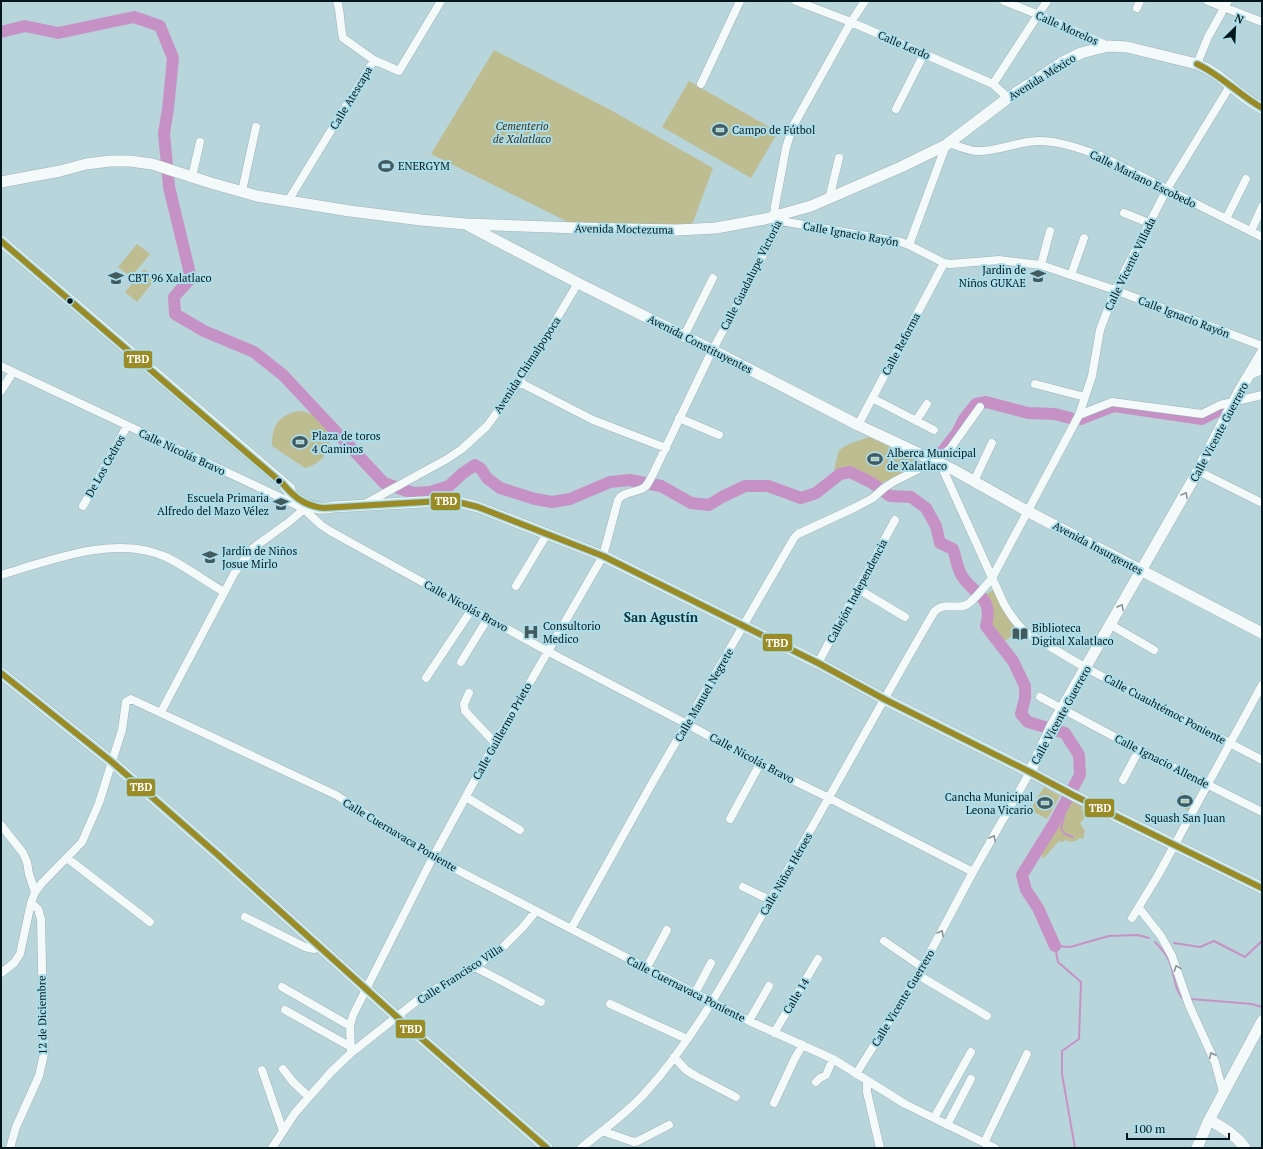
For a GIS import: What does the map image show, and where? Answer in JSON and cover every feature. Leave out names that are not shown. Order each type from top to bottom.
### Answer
[{"type":"main road","name":"Avenida México","points":[[948,144],[1008,98],[1061,63],[1081,53],[1108,46],[1127,48],[1197,64]]},
{"type":"main road","points":[[1197,64],[1213,71],[1252,103],[1262,108]]},
{"type":"main road","name":"Avenida Moctezuma","points":[[1,182],[60,171],[86,164],[110,161],[130,161],[152,164],[257,196],[356,212],[466,224],[676,230],[716,228],[779,217],[828,199],[948,144]]},
{"type":"main road","name":"Avenida Constituyentes","points":[[466,224],[578,283],[858,425],[938,462]]},
{"type":"main road","points":[[1,241],[285,486],[305,507],[325,509],[332,507],[441,501],[458,502],[478,507],[603,556],[818,663],[884,699],[1073,795],[1262,888]]},
{"type":"main road","name":"Calle Vicente Guerrero","points":[[1030,772],[1062,709],[1198,471],[1248,376],[1262,353]]},
{"type":"main road","name":"Avenida Insurgentes","points":[[938,462],[1027,511],[1262,633]]},
{"type":"main road","points":[[285,486],[309,499],[332,507]]},
{"type":"main road","points":[[1,673],[112,762],[397,1017],[547,1148]]},
{"type":"main road","points":[[1197,1148],[1223,1092],[1262,1021]]},
{"type":"main road","points":[[1209,1120],[1223,1127],[1240,1140],[1245,1148]]},
{"type":"street","name":"Calle Atescapa","points":[[288,201],[374,60],[343,38],[341,32],[340,13],[336,1]]},
{"type":"street","points":[[374,60],[399,71],[441,1]]},
{"type":"street","points":[[702,84],[740,1]]},
{"type":"street","name":"Calle Lerdo","points":[[796,1],[851,22],[993,84],[1008,98]]},
{"type":"street","name":"Calle Guadalupe Victoria","points":[[646,486],[779,217],[775,206],[788,138],[792,128],[851,22],[865,1]]},
{"type":"street","name":"Calle Morelos","points":[[1004,1],[1108,46]]},
{"type":"street","points":[[993,84],[1047,1]]},
{"type":"street","points":[[1208,1],[1226,4],[1262,22]]},
{"type":"street","points":[[1197,64],[1208,37],[1226,4]]},
{"type":"street","points":[[896,109],[924,54]]},
{"type":"street","name":"Calle Vicente Villada","points":[[974,598],[992,578],[1079,415],[1092,376],[1100,330],[1115,290],[1167,189],[1230,86]]},
{"type":"street","points":[[242,191],[256,127]]},
{"type":"street","name":"Calle Mariano Escobedo","points":[[948,144],[974,151],[984,151],[1028,142],[1039,141],[1059,143],[1101,156],[1262,237]]},
{"type":"street","points":[[192,177],[200,142]]},
{"type":"street","points":[[909,245],[948,144]]},
{"type":"street","points":[[828,199],[839,158]]},
{"type":"street","points":[[1226,219],[1246,179]]},
{"type":"street","points":[[1251,231],[1262,207]]},
{"type":"street","points":[[1124,213],[1149,223]]},
{"type":"street","name":"Calle Ignacio Rayón","points":[[779,217],[909,245],[944,263],[950,264],[999,260],[1041,265],[1115,290],[1262,346]]},
{"type":"street","points":[[1041,265],[1050,231]]},
{"type":"street","points":[[1071,275],[1084,238]]},
{"type":"street","name":"Calle Reforma","points":[[858,425],[944,263]]},
{"type":"street","points":[[684,336],[713,278]]},
{"type":"street","name":"Avenida Chimalpopoca","points":[[361,506],[462,450],[487,426],[519,382],[578,283]]},
{"type":"street","name":"Calle Nicolás Bravo","points":[[1,366],[91,407],[127,426],[305,507],[321,525],[330,531],[547,651],[760,764],[974,872]]},
{"type":"street","points":[[1248,376],[1262,370]]},
{"type":"street","points":[[1,391],[13,372]]},
{"type":"street","points":[[519,382],[594,420],[666,448]]},
{"type":"street","points":[[1034,384],[1085,397]]},
{"type":"street","points":[[1079,415],[1112,402],[1197,414],[1207,413],[1220,405],[1262,395]]},
{"type":"street","points":[[872,398],[934,430]]},
{"type":"street","points":[[916,421],[927,404]]},
{"type":"street","points":[[938,462],[980,407]]},
{"type":"street","points":[[679,418],[719,435]]},
{"type":"street","name":"De Los Cedros","points":[[83,506],[127,426]]},
{"type":"street","points":[[974,481],[992,443]]},
{"type":"street","name":"Calle Manuel Negrete","points":[[571,929],[651,785],[794,538],[798,534],[873,498],[895,481],[938,462]]},
{"type":"street","name":"Calle Cuauhtémoc Poniente","points":[[938,462],[1004,604],[1012,619],[1019,627],[1086,668],[1262,760]]},
{"type":"street","points":[[1198,471],[1262,503]]},
{"type":"street","name":"Calle Guillermo Prieto","points":[[350,1026],[366,989],[433,857],[495,743],[603,556],[620,497],[623,494],[639,490],[646,486]]},
{"type":"street","points":[[161,712],[235,572],[253,548],[290,522],[305,507]]},
{"type":"street","name":"Callejón Independencia","points":[[818,663],[895,520]]},
{"type":"street","points":[[516,586],[547,534]]},
{"type":"street","points":[[1,575],[80,553],[127,547],[166,557],[224,592]]},
{"type":"street","points":[[858,589],[905,617]]},
{"type":"street","name":"Calle Niños Héroes","points":[[581,1148],[643,1095],[688,1039],[829,798],[936,609],[945,605],[965,606],[974,598]]},
{"type":"street","points":[[426,678],[472,609]]},
{"type":"street","points":[[461,662],[488,618]]},
{"type":"street","points":[[1111,625],[1154,650]]},
{"type":"street","points":[[1132,918],[1175,844],[1262,685]]},
{"type":"street","points":[[469,693],[464,704],[465,711],[495,743]]},
{"type":"street","name":"Calle Ignacio Allende","points":[[1040,697],[1206,785],[1262,812]]},
{"type":"street","name":"Calle Cuernavaca Poniente","points":[[112,762],[122,730],[126,704],[128,700],[131,699],[336,795],[433,857],[646,969],[749,1021],[803,1045],[832,1060],[905,1104],[995,1148]]},
{"type":"street","points":[[1123,780],[1139,750]]},
{"type":"street","points":[[1,973],[14,964],[20,954],[31,903],[35,892],[82,842],[99,803],[112,762]]},
{"type":"street","points":[[730,819],[760,764]]},
{"type":"street","name":"Calle Vicente Guerrero","points":[[856,1074],[918,975],[1030,772]]},
{"type":"street","points":[[466,797],[520,830]]},
{"type":"street","points":[[1,825],[23,853],[35,892]]},
{"type":"street","points":[[67,858],[150,922]]},
{"type":"street","points":[[743,887],[770,900]]},
{"type":"street","name":"12 de Diciembre","points":[[10,1148],[16,1128],[39,1076],[44,1054],[41,919],[38,908],[31,903]]},
{"type":"street","points":[[1139,908],[1161,936],[1172,956],[1189,1005],[1215,1062],[1223,1092]]},
{"type":"street","name":"Calle Francisco Villa","points":[[397,1017],[422,996],[475,967],[501,949],[516,936],[536,911]]},
{"type":"street","points":[[245,917],[305,947],[314,949],[320,947]]},
{"type":"street","points":[[646,969],[667,930]]},
{"type":"street","points":[[884,941],[922,967]]},
{"type":"street","name":"Calle 14","points":[[774,1033],[818,959]]},
{"type":"street","points":[[695,993],[711,963]]},
{"type":"street","points":[[475,967],[541,1002]]},
{"type":"street","points":[[918,975],[987,1016]]},
{"type":"street","points":[[749,1021],[769,986]]},
{"type":"street","points":[[282,987],[350,1026],[351,1050]]},
{"type":"street","points":[[610,1004],[688,1039]]},
{"type":"street","points":[[284,1010],[351,1050]]},
{"type":"street","points":[[272,1148],[308,1097],[351,1050],[397,1017]]},
{"type":"street","points":[[774,1103],[795,1058],[803,1045]]},
{"type":"street","points":[[934,1118],[971,1052]]},
{"type":"street","points":[[984,1143],[1027,1054]]},
{"type":"street","points":[[674,1057],[686,1070],[736,1097]]},
{"type":"street","points":[[816,1082],[818,1079],[826,1075],[832,1060]]},
{"type":"street","points":[[283,1069],[308,1097]]},
{"type":"street","points":[[262,1070],[283,1131]]},
{"type":"street","points":[[947,1125],[971,1079]]},
{"type":"street","points":[[867,1081],[867,1092],[880,1148]]},
{"type":"street","points":[[602,1131],[634,1142],[669,1125]]},
{"type":"green space","name":"Cementerio de Xalatlaco","points":[[494,50],[607,108],[713,168],[692,225],[578,227],[431,154]]},
{"type":"green space","name":"Campo de Fútbol","points":[[689,81],[778,132],[751,178],[662,127]]},
{"type":"green space","points":[[137,244],[150,254],[131,277],[118,267]]},
{"type":"green space","points":[[144,269],[156,278],[137,302],[125,292]]},
{"type":"green space","name":"Plaza de toros 4 Caminos","points":[[297,411],[310,413],[320,419],[330,436],[329,446],[325,455],[317,463],[305,468],[272,446],[273,433],[277,423],[280,419],[290,413]]},
{"type":"green space","name":"Alberca Municipal de Xalatlaco","points":[[869,437],[925,464],[879,484],[853,468],[847,467],[834,470],[839,450],[849,444]]},
{"type":"green space","points":[[993,590],[1002,603],[1003,611],[1018,632],[1003,642],[992,631],[988,621],[993,607],[985,595]]},
{"type":"green space","name":"Cancha Municipal Leona Vicario","points":[[1044,787],[1060,796],[1047,819],[1030,810]]},
{"type":"green space","name":"Squash San Juan","points":[[1181,792],[1195,799],[1189,811],[1175,804]]},
{"type":"green space","points":[[1071,796],[1085,802],[1081,809],[1086,811],[1083,820],[1080,823],[1085,831],[1083,839],[1080,838],[1073,842],[1066,840],[1062,842],[1059,841],[1043,859],[1040,850],[1046,843],[1046,840]]},
{"type":"waterway","points":[[1,32],[25,26],[58,33],[134,17],[160,26],[173,58],[164,133],[169,187],[191,278],[174,297],[175,314],[204,331],[254,352],[283,375],[384,483],[413,493],[430,492],[449,486],[463,473],[475,465],[481,469],[487,478],[500,488],[535,499],[552,502],[570,499],[610,482],[630,480],[661,486],[691,503],[709,505],[745,486],[768,486],[801,498],[816,493],[840,474],[850,472],[872,483],[890,496],[911,497],[926,508],[936,526],[940,543],[953,549],[960,573],[985,603],[988,616],[986,626],[1013,661],[1025,686],[1025,698],[1021,714],[1028,722],[1065,733],[1079,755],[1080,775],[1053,825],[1022,875],[1026,890],[1038,908],[1055,946]]},
{"type":"waterway","points":[[933,457],[943,451],[957,433],[964,419],[976,404],[986,402],[1028,413],[1055,414],[1070,418]]},
{"type":"waterway","points":[[1081,419],[1114,406],[1202,419],[1225,407]]},
{"type":"waterway","points":[[1065,802],[1068,808]]},
{"type":"waterway","points":[[1064,816],[1061,829],[1065,834],[1073,837]]},
{"type":"waterway","points":[[1075,1148],[1062,1074],[1062,1051],[1079,1039],[1081,982],[1058,962],[1055,946],[1070,947],[1109,936],[1138,935],[1149,938]]},
{"type":"waterway","points":[[1174,943],[1200,947],[1214,941],[1245,957],[1262,941]]},
{"type":"waterway","points":[[1155,942],[1169,960],[1178,991],[1183,999]]},
{"type":"waterway","points":[[1191,999],[1252,1004],[1262,1007]]},
{"type":"transit line","name":"TBD","points":[[1197,64],[1214,74],[1262,108]]},
{"type":"transit line","name":"TBD","points":[[1,241],[283,484],[291,493],[305,503],[323,508],[441,501],[458,502],[478,507],[603,556],[818,663],[884,699],[1073,795],[1262,888]]},
{"type":"transit line","name":"TBD","points":[[1,673],[112,762],[218,855],[397,1017],[547,1148]]},
{"type":"place","name":"Campo de Fútbol","points":[[720,130]]},
{"type":"place","name":"ENERGYM","points":[[386,166]]},
{"type":"place","name":"Jardin de Niños GUKAE","points":[[1038,276]]},
{"type":"place","name":"CBT 96 Xalatlaco","points":[[116,278]]},
{"type":"place","name":"Plaza de toros 4 Caminos","points":[[300,442]]},
{"type":"place","name":"Alberca Municipal de Xalatlaco","points":[[875,459]]},
{"type":"place","name":"Escuela Primaria Alfredo del Mazo Vélez","points":[[281,504]]},
{"type":"place","name":"Jardín de Niños Josue Mirlo","points":[[210,557]]},
{"type":"place","name":"Consultorio Medico","points":[[531,632]]},
{"type":"place","name":"Biblioteca Digital Xalatlaco","points":[[1020,634]]},
{"type":"place","name":"Squash San Juan","points":[[1185,801]]},
{"type":"place","name":"Cancha Municipal Leona Vicario","points":[[1045,803]]},
{"type":"district","name":"San Agustín","points":[[661,617]]}]
